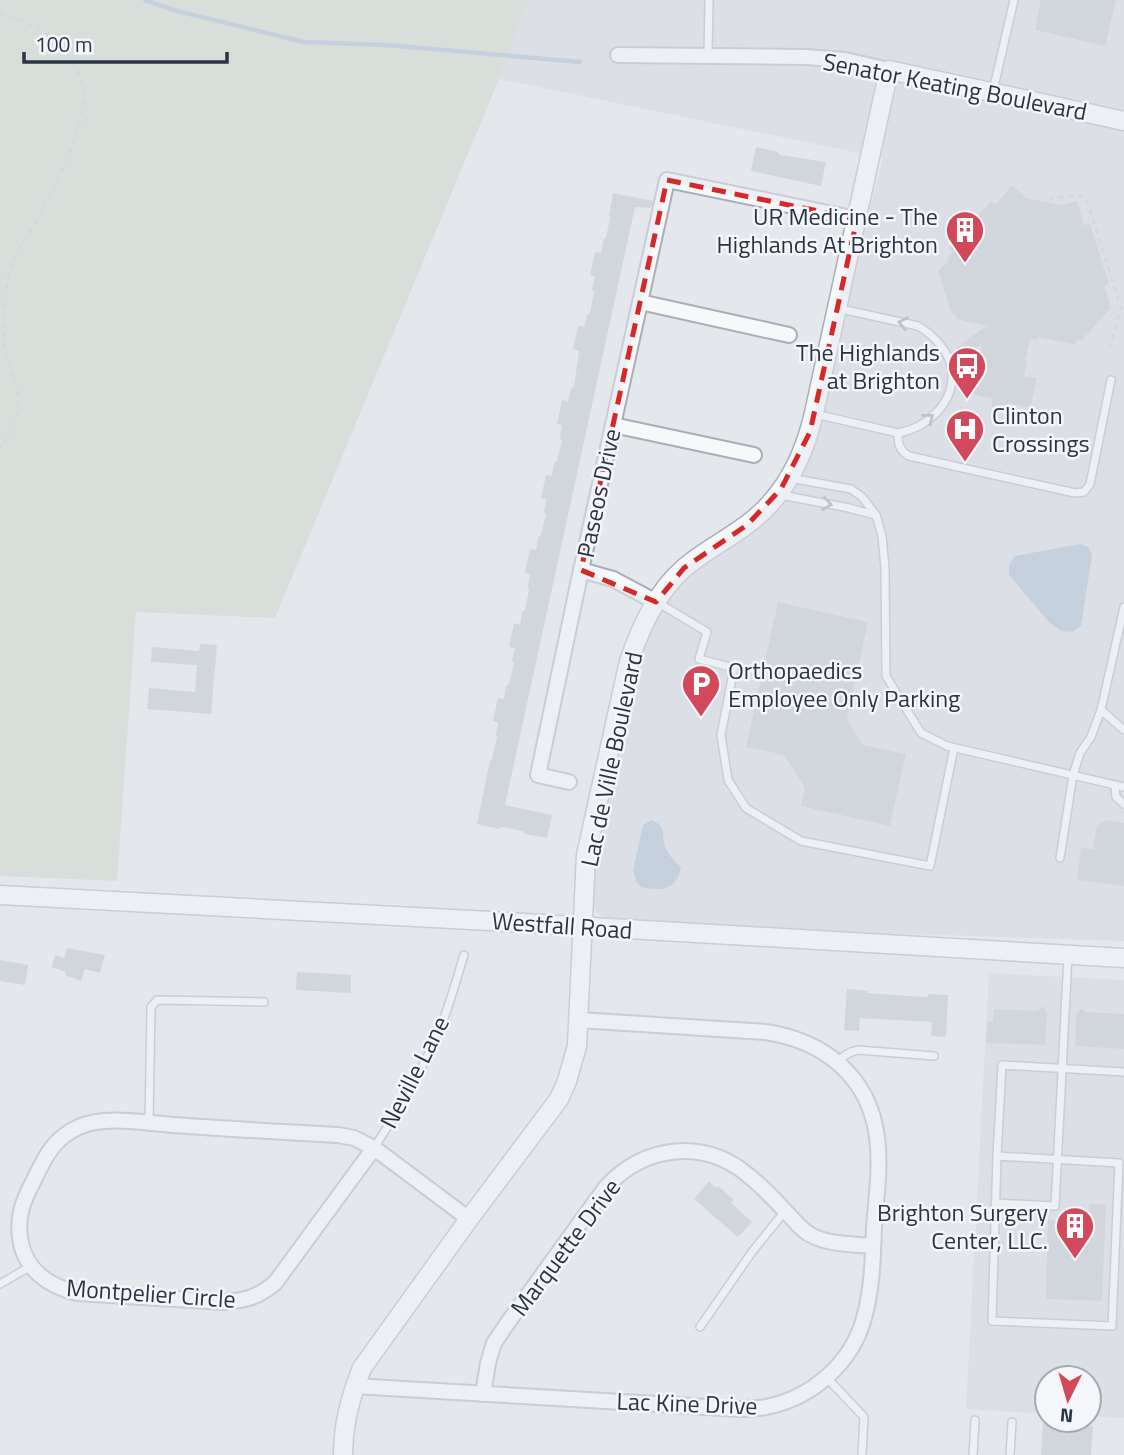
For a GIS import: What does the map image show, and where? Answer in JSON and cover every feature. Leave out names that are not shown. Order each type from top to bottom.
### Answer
[{"type":"street","name":"Senator Keating Boulevard","points":[[618,55],[806,57],[845,60],[1124,121]]},
{"type":"street","name":"Lac de Ville Boulevard","points":[[343,1455],[345,1418],[362,1368],[559,1099],[577,1046],[586,855],[629,661],[637,638],[656,602],[672,580],[684,568],[747,525],[765,508],[789,478],[803,451],[814,413],[889,70]]},
{"type":"street","name":"Paseos Drive","points":[[569,782],[538,775],[667,180],[857,219]]},
{"type":"street","points":[[640,302],[789,335]]},
{"type":"street","points":[[613,425],[754,455]]},
{"type":"street","points":[[581,570],[613,579],[656,602]]},
{"type":"street","name":"Westfall Road","points":[[0,895],[438,917],[1124,958]]},
{"type":"street","name":"Lac Kine Drive","points":[[355,1386],[740,1409],[786,1402],[806,1392],[839,1366],[851,1351],[868,1301],[878,1172],[877,1136],[872,1115],[851,1076],[838,1062],[810,1044],[781,1035],[579,1020]]},
{"type":"street","name":"Montpelier Circle","points":[[374,1148],[275,1283],[255,1297],[241,1301],[77,1293],[61,1289],[48,1282],[31,1266],[20,1239],[19,1214],[22,1205],[51,1147],[66,1133],[95,1122],[354,1138],[374,1148],[469,1219]]},
{"type":"street","name":"Marquette Drive","points":[[483,1394],[494,1343],[606,1187],[631,1166],[652,1156],[674,1151],[716,1155],[750,1176],[813,1237],[835,1243],[873,1246]]},
{"type":"lane","points":[[708,56],[709,0]]},
{"type":"lane","points":[[993,92],[1014,0]]},
{"type":"lane","points":[[814,413],[898,433],[909,431],[926,422],[940,409],[949,391],[952,373],[947,355],[936,339],[918,326],[837,308]]},
{"type":"lane","points":[[898,433],[898,446],[909,456],[1075,493],[1084,492],[1090,484],[1111,380]]},
{"type":"lane","points":[[789,478],[851,489],[862,497],[876,516],[882,536],[885,568],[886,676],[921,733],[954,748],[1120,786],[1116,797],[1124,804]]},
{"type":"lane","points":[[777,494],[876,516]]},
{"type":"lane","points":[[656,602],[707,632],[699,659],[734,668],[720,735],[728,780],[746,808],[801,841],[930,866],[954,748]]},
{"type":"lane","points":[[1060,858],[1073,775],[1080,753],[1091,737],[1101,710],[1124,607]]},
{"type":"lane","points":[[1101,710],[1124,730]]},
{"type":"lane","name":"Neville Lane","points":[[374,1148],[397,1113],[440,1030],[464,955]]},
{"type":"lane","points":[[995,1203],[1055,1206],[1068,955]]},
{"type":"lane","points":[[149,1124],[153,1002],[264,1002]]},
{"type":"lane","points":[[838,1062],[844,1055],[858,1050],[933,1056]]},
{"type":"lane","points":[[997,1156],[1119,1163],[1112,1326],[992,1321],[997,1156],[1002,1065],[1124,1072]]},
{"type":"lane","points":[[700,1327],[752,1252],[785,1211]]},
{"type":"lane","points":[[0,1284],[31,1266]]},
{"type":"lane","points":[[826,1377],[864,1417],[862,1454]]},
{"type":"lane","points":[[973,1455],[975,1420]]},
{"type":"lane","points":[[1010,1455],[1012,1422]]},
{"type":"path","points":[[0,13],[30,24],[61,46],[76,69],[83,102],[79,123],[56,184],[40,216],[20,246],[8,275],[2,340],[16,387],[18,412],[14,426],[0,449]]},
{"type":"path","points":[[1049,200],[1080,195],[1088,204],[1121,308],[1109,351]]},
{"type":"path","points":[[961,406],[976,448]]},
{"type":"highlighted area","points":[[667,180],[857,219],[810,432],[781,489],[747,525],[684,568],[656,602],[581,570]]},
{"type":"shaded area","name":"Clinton Crossings","points":[[529,0],[1124,0],[1124,941],[607,920],[594,908],[592,900],[596,855],[640,655],[651,627],[665,603],[686,577],[770,517],[798,477],[813,449],[883,158],[499,79]]},
{"type":"shaded area","points":[[989,973],[1124,980],[1124,1418],[1103,1417],[1103,1364],[1033,1364],[1033,1413],[966,1409]]},
{"type":"green space","points":[[0,0],[529,0],[499,79],[275,618],[136,612],[117,881],[0,876]]},
{"type":"water","points":[[1080,544],[1088,547],[1092,555],[1081,626],[1072,632],[1061,631],[1049,622],[1009,575],[1009,565],[1015,556]]},
{"type":"water","points":[[651,820],[662,829],[667,852],[681,867],[676,881],[667,888],[641,887],[633,870],[643,825]]},
{"type":"building","points":[[1041,0],[1116,0],[1105,46],[1035,30]]},
{"type":"building","points":[[756,147],[778,152],[780,155],[826,162],[821,186],[751,171]]},
{"type":"building","points":[[1012,185],[1026,198],[1062,205],[1077,201],[1084,225],[1090,224],[1109,284],[1104,286],[1111,308],[1082,340],[1077,340],[1076,345],[1038,337],[1037,340],[1030,339],[1024,376],[1037,378],[1030,408],[1008,403],[1007,411],[991,407],[993,399],[971,394],[982,344],[964,356],[958,347],[987,326],[956,319],[938,271],[953,252],[949,248],[991,201],[995,205]]},
{"type":"building","points":[[613,193],[653,201],[651,208],[635,207],[505,805],[552,815],[547,838],[525,834],[523,831],[477,824],[497,737],[498,722],[493,721],[498,698],[504,699],[514,663],[512,661],[515,648],[509,647],[514,623],[520,625],[529,590],[530,574],[525,573],[530,549],[536,550],[546,515],[546,499],[541,498],[546,475],[552,476],[562,441],[562,425],[557,424],[562,400],[568,401],[574,387],[579,351],[573,349],[578,326],[584,327],[590,313],[595,276],[590,275],[595,252],[601,253],[603,240],[606,238]]},
{"type":"building","points":[[778,602],[868,622],[847,719],[863,745],[906,754],[890,826],[801,806],[805,788],[784,755],[746,747]]},
{"type":"building","points":[[200,644],[217,645],[211,714],[147,709],[149,688],[195,692],[197,665],[151,662],[152,647],[199,651]]},
{"type":"building","points":[[1105,820],[1124,823],[1124,886],[1077,880],[1081,848],[1093,849],[1097,826]]},
{"type":"building","points":[[67,948],[105,955],[100,973],[85,969],[81,981],[52,967],[55,955],[64,958]]},
{"type":"building","points":[[0,960],[28,965],[25,985],[0,981]]},
{"type":"building","points":[[297,972],[351,975],[351,993],[296,990]]},
{"type":"building","points":[[847,989],[908,996],[948,995],[946,1036],[931,1035],[932,1022],[860,1018],[859,1031],[844,1030]]},
{"type":"building","points":[[1043,1006],[1047,1012],[1045,1045],[986,1043],[987,1022],[993,1022],[994,1009],[1037,1011]]},
{"type":"building","points":[[1082,1008],[1085,1012],[1124,1014],[1124,1049],[1075,1046],[1076,1014]]},
{"type":"building","points":[[709,1181],[734,1200],[731,1203],[752,1222],[738,1237],[694,1199]]},
{"type":"building","name":"Brighton Surgery Center, LLC.","points":[[1089,1204],[1106,1204],[1102,1301],[1046,1299],[1048,1220],[1088,1221]]},
{"type":"building","points":[[1042,1434],[1092,1434],[1091,1455],[1041,1455]]},
{"type":"waterway","points":[[145,0],[177,11],[304,42],[386,45],[580,62]]},
{"type":"place","name":"UR Medicine - The Highlands At Brighton","points":[[965,264]]},
{"type":"place","name":"The Highlands at Brighton","points":[[967,400]]},
{"type":"place","name":"Clinton Crossings","points":[[965,463]]},
{"type":"place","name":"Orthopaedics Employee Only Parking","points":[[701,718]]},
{"type":"place","name":"Brighton Surgery Center, LLC.","points":[[1075,1260]]}]
